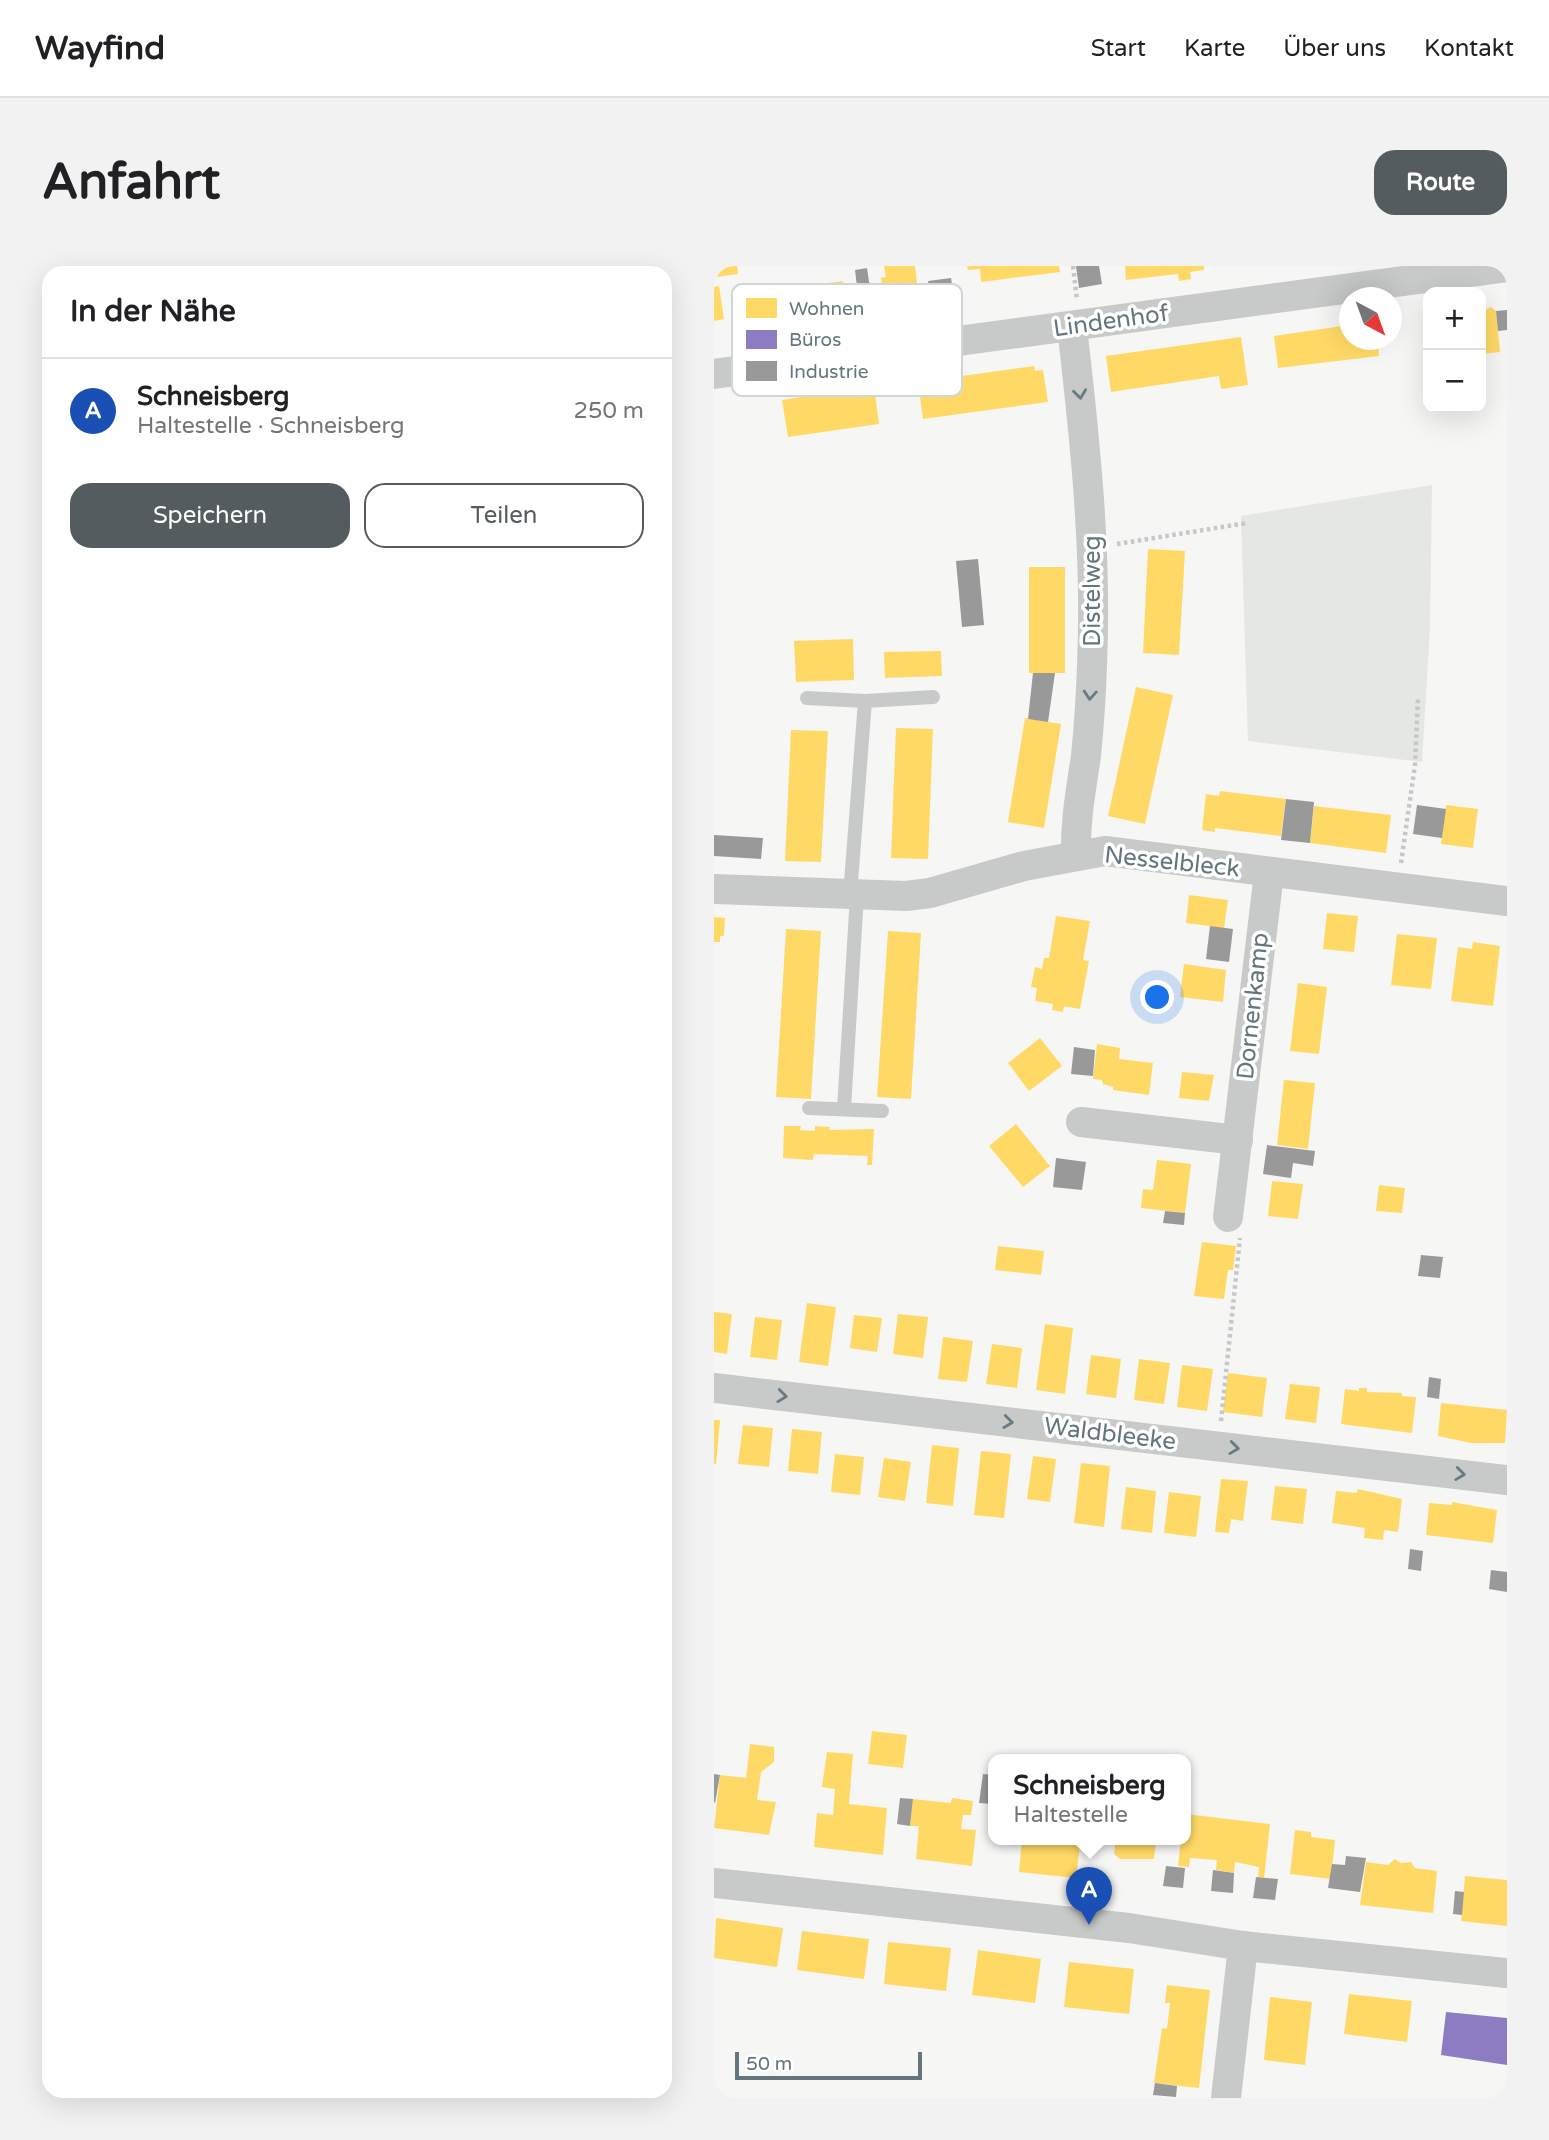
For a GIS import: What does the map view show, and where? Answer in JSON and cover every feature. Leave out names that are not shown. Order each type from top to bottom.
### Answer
[{"type":"street","name":"Lindenhof","points":[[962,341],[1464,269],[1507,267]]},
{"type":"street","name":"Distelweg","points":[[1072,327],[1090,486],[1093,665],[1086,755],[1074,822],[1076,856]]},
{"type":"street","name":"Lindenhof","points":[[714,374],[732,372]]},
{"type":"street","name":"Nesselbleck","points":[[714,889],[906,896],[930,893],[1024,866],[1105,851],[1507,901]]},
{"type":"street","name":"Dornenkamp","points":[[1228,1217],[1269,873]]},
{"type":"street","points":[[1081,1122],[1238,1140]]},
{"type":"street","name":"Waldbleeke","points":[[714,1388],[1507,1480]]},
{"type":"street","points":[[714,1883],[1129,1928],[1243,1946],[1507,1973]]},
{"type":"street","points":[[1226,2098],[1243,1946]]},
{"type":"lane","points":[[807,698],[865,701],[933,697]]},
{"type":"lane","points":[[844,1108],[865,701]]},
{"type":"lane","points":[[809,1108],[882,1111]]},
{"type":"path","points":[[1092,548],[1247,523]]},
{"type":"path","points":[[1397,888],[1415,765],[1418,697]]},
{"type":"path","points":[[1218,1446],[1241,1232],[1228,1217]]},
{"type":"shaded area","points":[[1432,485],[1430,627],[1422,762],[1248,741],[1241,516]]},
{"type":"building: Wohnen","points":[[714,266],[737,266],[738,274],[716,277]]},
{"type":"building: Wohnen","points":[[884,266],[915,266],[917,284],[882,284],[881,278],[886,277]]},
{"type":"building: Wohnen","points":[[967,266],[1059,266],[1060,272],[981,282],[980,269],[968,270]]},
{"type":"building: Wohnen","points":[[1125,266],[1204,266],[1204,270],[1190,272],[1191,279],[1179,281],[1178,274],[1126,280]]},
{"type":"building: Wohnen","points":[[843,281],[843,284],[820,284]]},
{"type":"building: Wohnen","points":[[719,286],[724,319],[714,321],[714,287]]},
{"type":"building: Wohnen","points":[[1491,307],[1496,311],[1500,352],[1486,353],[1486,310]]},
{"type":"building: Wohnen","points":[[1339,326],[1339,350],[1379,350],[1379,356],[1278,368],[1274,336]]},
{"type":"building: Wohnen","points":[[1241,337],[1248,385],[1221,389],[1219,376],[1111,392],[1106,356]]},
{"type":"building: Wohnen","points":[[1034,366],[1035,371],[1043,370],[1048,402],[923,419],[920,396],[962,396],[962,376]]},
{"type":"building: Wohnen","points":[[808,396],[875,396],[879,424],[788,437],[782,400]]},
{"type":"building: Wohnen","points":[[1148,549],[1185,551],[1179,655],[1143,653]]},
{"type":"building: Wohnen","points":[[1029,567],[1065,567],[1065,673],[1029,673]]},
{"type":"building: Wohnen","points":[[853,639],[854,680],[796,682],[794,641]]},
{"type":"building: Wohnen","points":[[941,651],[942,676],[885,678],[884,652]]},
{"type":"building: Wohnen","points":[[1136,687],[1173,695],[1145,824],[1108,816]]},
{"type":"building: Wohnen","points":[[1025,718],[1061,724],[1044,828],[1008,822]]},
{"type":"building: Wohnen","points":[[896,728],[933,729],[928,859],[891,858]]},
{"type":"building: Wohnen","points":[[791,730],[828,731],[821,862],[785,861]]},
{"type":"building: Wohnen","points":[[1220,791],[1286,799],[1281,836],[1215,828],[1215,832],[1202,830],[1206,794],[1219,796]]},
{"type":"building: Wohnen","points":[[1446,805],[1478,809],[1473,848],[1441,844]]},
{"type":"building: Wohnen","points":[[1314,806],[1391,815],[1386,853],[1310,843]]},
{"type":"building: Wohnen","points":[[1189,895],[1228,900],[1224,928],[1186,923]]},
{"type":"building: Wohnen","points":[[1327,913],[1358,916],[1354,952],[1323,949]]},
{"type":"building: Wohnen","points":[[1056,916],[1090,921],[1083,960],[1089,961],[1080,1009],[1064,1006],[1063,1012],[1052,1010],[1053,1004],[1035,1001],[1037,988],[1031,987],[1035,967],[1042,969],[1044,958],[1049,958]]},
{"type":"building: Wohnen","points":[[714,917],[725,918],[724,936],[720,936],[720,942],[714,942]]},
{"type":"building: Wohnen","points":[[786,929],[821,931],[811,1099],[776,1097]]},
{"type":"building: Wohnen","points":[[888,931],[921,933],[911,1099],[877,1097]]},
{"type":"building: Wohnen","points":[[1397,934],[1437,938],[1431,989],[1391,985]]},
{"type":"building: Wohnen","points":[[1473,942],[1500,946],[1493,1006],[1451,1001],[1458,947],[1472,949]]},
{"type":"building: Wohnen","points":[[1184,964],[1226,970],[1223,1002],[1180,997]]},
{"type":"building: Wohnen","points":[[1298,983],[1327,987],[1319,1054],[1290,1051]]},
{"type":"building: Wohnen","points":[[1040,1038],[1062,1066],[1029,1091],[1008,1063]]},
{"type":"building: Wohnen","points":[[1097,1044],[1120,1048],[1119,1059],[1153,1063],[1149,1095],[1113,1090],[1113,1087],[1103,1084],[1102,1080],[1093,1079]]},
{"type":"building: Wohnen","points":[[1182,1072],[1214,1075],[1209,1101],[1179,1098]]},
{"type":"building: Wohnen","points":[[1284,1080],[1315,1083],[1308,1149],[1277,1145]]},
{"type":"building: Wohnen","points":[[1016,1124],[1050,1166],[1023,1187],[989,1146]]},
{"type":"building: Wohnen","points":[[784,1126],[801,1126],[800,1130],[815,1131],[815,1126],[830,1127],[829,1130],[874,1129],[872,1165],[867,1165],[868,1156],[814,1154],[813,1160],[783,1158]]},
{"type":"building: Wohnen","points":[[1157,1160],[1191,1164],[1185,1213],[1141,1208],[1143,1189],[1153,1190]]},
{"type":"building: Wohnen","points":[[1272,1181],[1303,1184],[1298,1219],[1268,1216]]},
{"type":"building: Wohnen","points":[[1379,1185],[1405,1188],[1402,1213],[1376,1211]]},
{"type":"building: Wohnen","points":[[1202,1242],[1236,1246],[1233,1270],[1228,1270],[1224,1299],[1194,1296]]},
{"type":"building: Wohnen","points":[[998,1246],[1044,1251],[1041,1275],[995,1270]]},
{"type":"building: Wohnen","points":[[807,1303],[836,1307],[828,1366],[799,1362]]},
{"type":"building: Wohnen","points":[[714,1312],[732,1314],[727,1354],[714,1352]]},
{"type":"building: Wohnen","points":[[898,1314],[928,1317],[923,1358],[893,1354]]},
{"type":"building: Wohnen","points":[[854,1315],[882,1318],[877,1352],[850,1348]]},
{"type":"building: Wohnen","points":[[755,1317],[782,1320],[777,1360],[750,1357]]},
{"type":"building: Wohnen","points":[[1045,1324],[1073,1328],[1065,1394],[1036,1390]]},
{"type":"building: Wohnen","points":[[943,1337],[973,1341],[967,1382],[938,1379]]},
{"type":"building: Wohnen","points":[[992,1344],[1022,1348],[1017,1388],[986,1384]]},
{"type":"building: Wohnen","points":[[1091,1355],[1121,1359],[1116,1398],[1086,1394]]},
{"type":"building: Wohnen","points":[[1139,1359],[1170,1363],[1164,1404],[1134,1400]]},
{"type":"building: Wohnen","points":[[1182,1365],[1213,1369],[1207,1411],[1177,1407]]},
{"type":"building: Wohnen","points":[[1228,1373],[1267,1378],[1262,1417],[1223,1412]]},
{"type":"building: Wohnen","points":[[1290,1384],[1320,1387],[1316,1423],[1285,1419]]},
{"type":"building: Wohnen","points":[[1359,1388],[1367,1388],[1367,1392],[1402,1393],[1402,1396],[1416,1397],[1412,1433],[1341,1424],[1345,1389],[1359,1391]]},
{"type":"building: Wohnen","points":[[1441,1403],[1507,1410],[1505,1443],[1471,1443],[1438,1436]]},
{"type":"building: Wohnen","points":[[714,1420],[720,1420],[716,1464],[714,1464]]},
{"type":"building: Wohnen","points":[[743,1425],[773,1428],[769,1467],[738,1464]]},
{"type":"building: Wohnen","points":[[792,1429],[822,1432],[818,1474],[788,1471]]},
{"type":"building: Wohnen","points":[[932,1445],[959,1448],[953,1506],[926,1503]]},
{"type":"building: Wohnen","points":[[981,1451],[1011,1454],[1004,1518],[974,1515]]},
{"type":"building: Wohnen","points":[[835,1454],[864,1457],[860,1495],[831,1492]]},
{"type":"building: Wohnen","points":[[1033,1456],[1056,1459],[1050,1502],[1027,1499]]},
{"type":"building: Wohnen","points":[[884,1458],[911,1462],[905,1501],[878,1497]]},
{"type":"building: Wohnen","points":[[1081,1463],[1110,1466],[1104,1527],[1074,1523]]},
{"type":"building: Wohnen","points":[[1221,1479],[1248,1481],[1243,1521],[1231,1519],[1229,1533],[1215,1532]]},
{"type":"building: Wohnen","points":[[1275,1486],[1307,1489],[1303,1524],[1271,1520]]},
{"type":"building: Wohnen","points":[[1126,1487],[1156,1491],[1152,1533],[1121,1529]]},
{"type":"building: Wohnen","points":[[1358,1489],[1402,1499],[1398,1532],[1384,1530],[1383,1540],[1364,1538],[1365,1528],[1332,1523],[1336,1491],[1357,1493]]},
{"type":"building: Wohnen","points":[[1169,1492],[1201,1496],[1196,1537],[1164,1533]]},
{"type":"building: Wohnen","points":[[1452,1502],[1497,1510],[1493,1543],[1426,1535],[1429,1503],[1452,1505]]},
{"type":"building: Wohnen","points":[[872,1731],[907,1735],[903,1768],[868,1764]]},
{"type":"building: Wohnen","points":[[750,1744],[774,1747],[774,1762],[761,1772],[757,1800],[776,1802],[769,1835],[714,1828],[720,1775],[746,1778]]},
{"type":"building: Wohnen","points":[[827,1752],[853,1754],[849,1804],[887,1808],[883,1855],[814,1847],[817,1813],[833,1815],[835,1789],[822,1787]]},
{"type":"building: Wohnen","points":[[952,1798],[973,1801],[971,1815],[963,1815],[961,1829],[976,1830],[972,1866],[916,1859],[919,1826],[910,1826],[913,1799],[951,1803]]},
{"type":"building: Wohnen","points":[[1191,1815],[1270,1824],[1264,1878],[1258,1877],[1259,1867],[1235,1862],[1234,1873],[1216,1870],[1217,1860],[1190,1858],[1189,1867],[1178,1866],[1180,1845],[1191,1845]]},
{"type":"building: Wohnen","points":[[1295,1830],[1311,1832],[1311,1837],[1335,1840],[1331,1879],[1290,1874]]},
{"type":"building: Wohnen","points":[[1021,1845],[1080,1845],[1076,1878],[1019,1872]]},
{"type":"building: Wohnen","points":[[1115,1845],[1155,1845],[1154,1859],[1120,1859],[1114,1854]]},
{"type":"building: Wohnen","points":[[1395,1859],[1401,1863],[1411,1862],[1415,1868],[1437,1871],[1433,1913],[1360,1905],[1366,1862],[1388,1865]]},
{"type":"building: Wohnen","points":[[1465,1876],[1507,1880],[1507,1926],[1461,1921]]},
{"type":"building: Wohnen","points":[[716,1918],[783,1928],[777,1967],[714,1958]]},
{"type":"building: Wohnen","points":[[802,1931],[869,1939],[864,1979],[797,1970]]},
{"type":"building: Wohnen","points":[[888,1942],[951,1948],[946,1991],[884,1984]]},
{"type":"building: Wohnen","points":[[978,1950],[1041,1959],[1035,2003],[972,1995]]},
{"type":"building: Wohnen","points":[[1069,1962],[1134,1969],[1129,2014],[1064,2007]]},
{"type":"building: Wohnen","points":[[1167,1985],[1210,1990],[1199,2088],[1154,2083],[1162,2028],[1167,2029],[1170,2003],[1165,2003]]},
{"type":"building: Wohnen","points":[[1349,1994],[1412,2001],[1407,2042],[1344,2034]]},
{"type":"building: Wohnen","points":[[1270,1997],[1312,2002],[1305,2065],[1264,2060]]},
{"type":"building: Büros","points":[[1446,2012],[1507,2018],[1507,2065],[1441,2055]]},
{"type":"building: Industrie","points":[[1076,266],[1099,266],[1102,284],[1079,288]]},
{"type":"building: Industrie","points":[[867,268],[869,284],[857,284],[855,270]]},
{"type":"building: Industrie","points":[[951,278],[952,284],[928,284],[928,281]]},
{"type":"building: Industrie","points":[[1507,310],[1507,330],[1498,331],[1496,311]]},
{"type":"building: Industrie","points":[[978,559],[984,625],[962,627],[956,561]]},
{"type":"building: Industrie","points":[[1033,673],[1055,673],[1048,722],[1028,719]]},
{"type":"building: Industrie","points":[[1286,799],[1314,802],[1310,843],[1281,840]]},
{"type":"building: Industrie","points":[[1417,805],[1446,809],[1442,838],[1413,834]]},
{"type":"building: Industrie","points":[[714,835],[763,838],[761,859],[714,856]]},
{"type":"building: Industrie","points":[[1210,926],[1233,929],[1229,962],[1206,959]]},
{"type":"building: Industrie","points":[[1074,1047],[1095,1050],[1093,1076],[1071,1074]]},
{"type":"building: Industrie","points":[[1267,1145],[1315,1151],[1313,1166],[1293,1163],[1291,1178],[1263,1174]]},
{"type":"building: Industrie","points":[[1056,1158],[1086,1162],[1082,1190],[1053,1187]]},
{"type":"building: Industrie","points":[[1165,1211],[1185,1213],[1184,1225],[1163,1223]]},
{"type":"building: Industrie","points":[[1421,1255],[1443,1257],[1440,1278],[1418,1276]]},
{"type":"building: Industrie","points":[[1429,1377],[1441,1379],[1439,1399],[1427,1397]]},
{"type":"building: Industrie","points":[[1410,1549],[1423,1551],[1421,1571],[1408,1569]]},
{"type":"building: Industrie","points":[[1491,1570],[1507,1572],[1507,1592],[1489,1589]]},
{"type":"building: Industrie","points":[[714,1774],[720,1775],[715,1803],[714,1802]]},
{"type":"building: Industrie","points":[[983,1774],[988,1774],[988,1804],[979,1803]]},
{"type":"building: Industrie","points":[[900,1798],[913,1799],[910,1826],[897,1824]]},
{"type":"building: Industrie","points":[[1346,1856],[1366,1858],[1360,1892],[1328,1888],[1332,1864],[1345,1865]]},
{"type":"building: Industrie","points":[[1166,1866],[1185,1868],[1183,1888],[1163,1886]]},
{"type":"building: Industrie","points":[[1213,1870],[1234,1873],[1233,1893],[1211,1891]]},
{"type":"building: Industrie","points":[[1256,1877],[1278,1879],[1275,1900],[1253,1898]]},
{"type":"building: Industrie","points":[[1455,1891],[1464,1892],[1462,1915],[1453,1914]]},
{"type":"building: Industrie","points":[[1155,2083],[1177,2086],[1176,2097],[1153,2095]]},
{"type":"place","name":"Schneisberg","points":[[1089,1925]]}]
